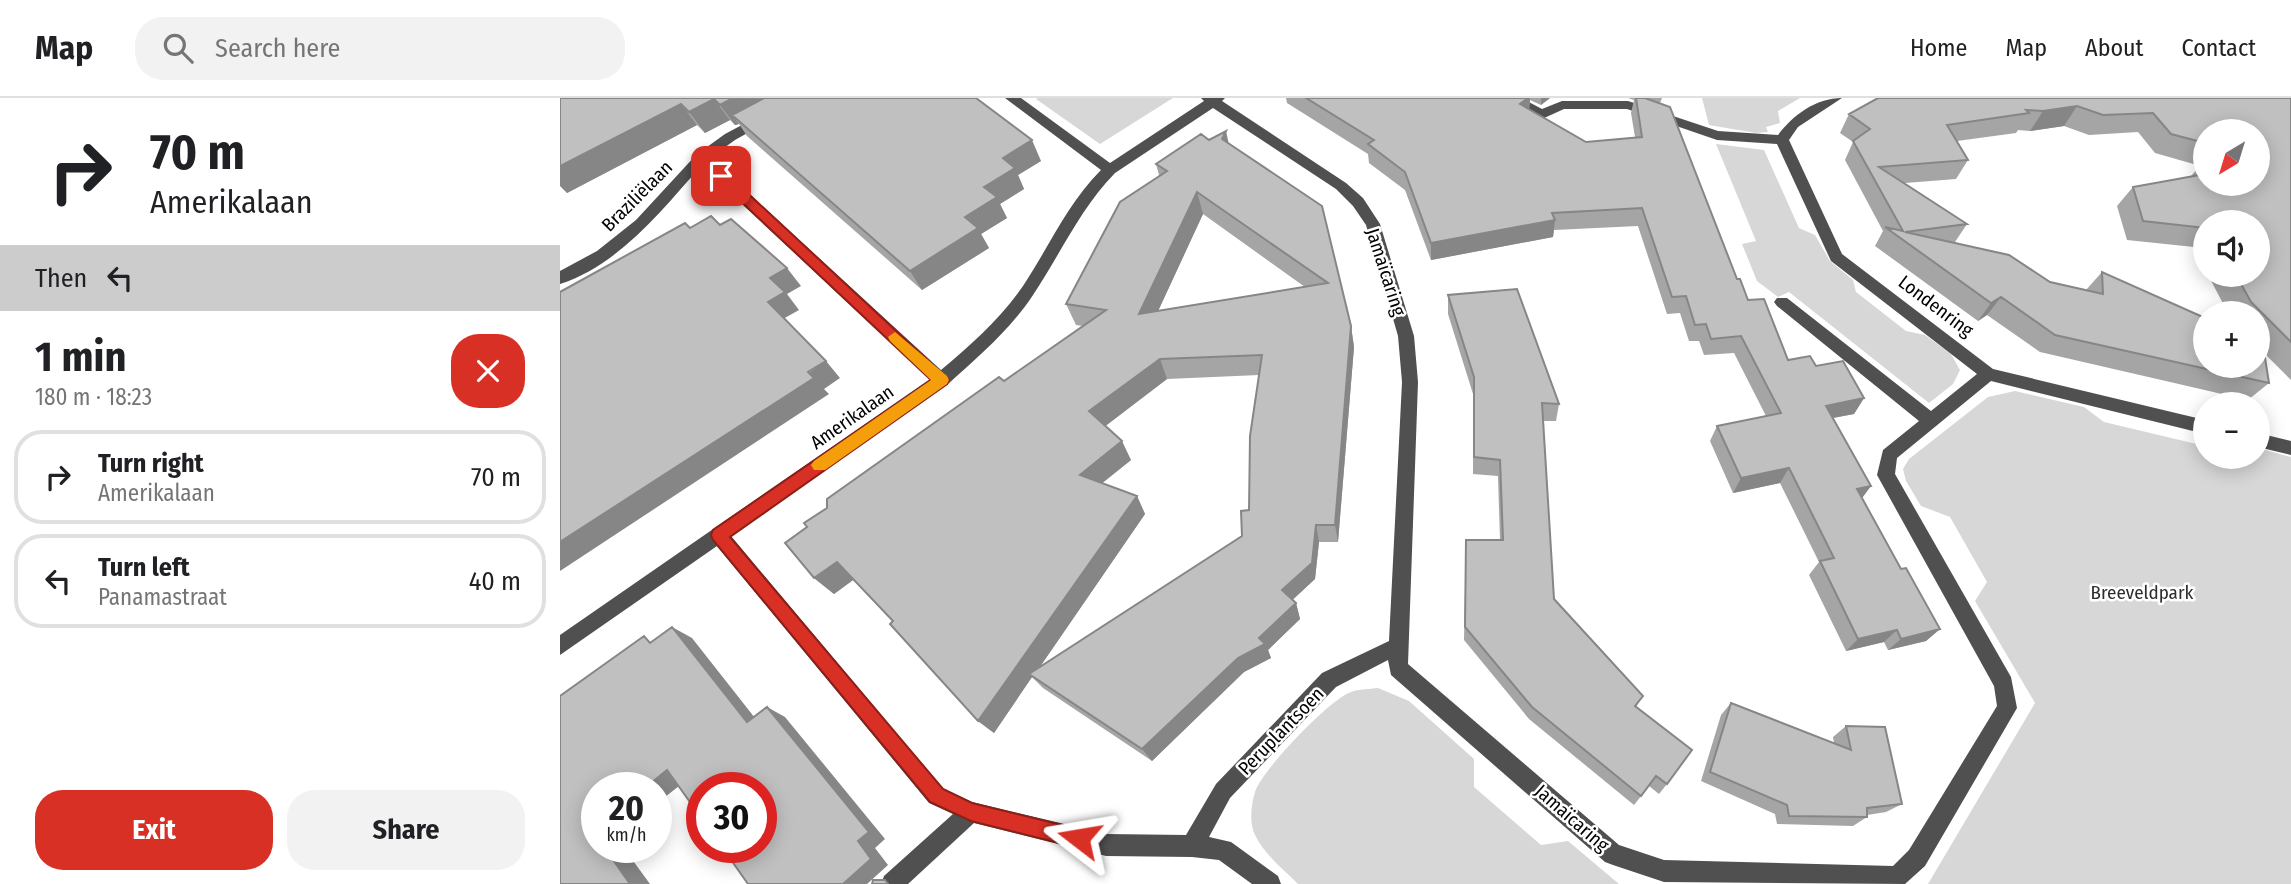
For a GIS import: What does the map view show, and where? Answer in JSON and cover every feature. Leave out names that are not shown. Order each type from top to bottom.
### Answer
[{"type":"street","name":"Braziliëlaan","points":[[560,278],[602,255],[641,224],[701,158],[730,137],[803,98]]},
{"type":"street","points":[[1012,98],[1110,170]]},
{"type":"street","points":[[1511,98],[1542,115],[1562,105],[1628,106],[1717,135],[1782,140],[1793,124],[1835,98]]},
{"type":"street","name":"Amerikalaan","points":[[560,646],[941,380],[997,332],[1028,289],[1071,215],[1094,184],[1213,99]]},
{"type":"street","name":"Jamaïcaring","points":[[1213,99],[1341,186],[1358,202],[1373,224],[1406,336],[1410,382],[1398,668],[1613,854],[1664,871],[1897,877],[1917,858],[2007,708],[2004,684],[1993,662],[1886,475],[1889,455],[1988,374]]},
{"type":"street","name":"Londenring","points":[[1782,140],[1836,257],[1988,374],[2193,424]]},
{"type":"street","points":[[701,158],[941,380]]},
{"type":"street","points":[[1782,302],[1931,421]]},
{"type":"street","points":[[2270,443],[2291,448]]},
{"type":"street","points":[[719,535],[936,796],[971,812],[1106,845],[1192,846],[1223,850],[1269,884]]},
{"type":"street","name":"Peruplantsoen","points":[[1192,846],[1223,791],[1329,680],[1398,646]]},
{"type":"street","points":[[892,884],[971,812]]},
{"type":"green space","points":[[1173,98],[1100,144],[1036,99]]},
{"type":"green space","points":[[1702,98],[1800,98],[1778,111],[1780,123],[1766,127],[1768,132],[1756,133],[1709,125]]},
{"type":"green space","points":[[1716,144],[1764,150],[1799,228],[1815,235],[1830,261],[1853,280],[1856,292],[1906,331],[1925,335],[1951,354],[1960,370],[1953,384],[1929,403],[1789,292],[1778,297],[1757,281],[1742,244],[1756,241]]},
{"type":"green space","name":"Breeveldpark","points":[[2015,391],[2084,407],[2104,422],[2193,443],[2193,469],[2270,469],[2270,451],[2291,457],[2291,884],[1928,884],[2035,703],[1975,601],[1987,582],[1950,517],[1921,506],[1906,481],[1903,469],[1909,459],[1988,397]]},
{"type":"green space","points":[[1378,688],[1409,701],[1474,759],[1474,787],[1541,845],[1568,841],[1619,884],[1298,884],[1269,855],[1255,835],[1251,814],[1255,792],[1282,753],[1341,697],[1351,692]]},
{"type":"building","points":[[560,98],[733,98],[720,105],[714,99],[689,112],[681,104],[560,166]]},
{"type":"building","points":[[764,98],[976,98],[1032,140],[1003,158],[1015,168],[984,187],[997,197],[965,217],[978,228],[910,271],[732,115]]},
{"type":"building","points":[[1306,98],[1528,98],[1520,104],[1586,142],[1642,137],[1636,98],[1645,98],[1670,107],[1737,279],[1740,279],[1748,300],[1764,299],[1788,360],[1810,356],[1816,366],[1843,361],[1864,398],[1826,406],[1871,486],[1857,489],[1901,569],[1906,568],[1940,629],[1901,639],[1897,630],[1858,639],[1820,561],[1834,558],[1789,468],[1741,478],[1717,426],[1781,413],[1741,336],[1711,339],[1706,324],[1695,325],[1686,296],[1672,297],[1642,208],[1552,213],[1555,220],[1431,243],[1405,172],[1368,144],[1374,140]]},
{"type":"building","points":[[1878,98],[2291,98],[2291,342],[2270,321],[2270,301],[2250,301],[2243,287],[2270,287],[2270,210],[2193,210],[2193,227],[2143,221],[2133,187],[2193,176],[2193,196],[2270,196],[2270,119],[2193,119],[2193,140],[2171,134],[2153,113],[2103,115],[2077,106],[2043,111],[2026,110],[2029,113],[1947,125],[1968,160],[1879,167],[1967,224],[1905,232],[2009,255],[2050,282],[2103,294],[2102,272],[2193,313],[2193,366],[2055,335],[2001,297],[1991,303],[1885,227],[1903,231],[1853,141],[1870,129],[1849,114]]},
{"type":"building","points":[[1226,131],[1222,139],[1322,206],[1351,326],[1335,525],[1316,525],[1312,563],[1282,590],[1296,603],[1259,638],[1265,644],[1238,658],[1142,749],[1029,674],[1242,536],[1241,511],[1249,510],[1250,436],[1262,355],[1160,359],[1089,411],[1122,441],[1080,475],[1137,496],[978,721],[890,624],[893,621],[837,562],[814,578],[785,543],[807,527],[804,523],[827,508],[827,499],[999,377],[1004,381],[1106,310],[1066,304],[1120,202],[1167,171],[1156,164],[1201,134],[1209,140]],"holes":[[[1197,192],[1328,283],[1139,314]]]},
{"type":"building","points":[[711,216],[720,225],[731,219],[787,268],[770,278],[785,292],[768,302],[826,361],[808,372],[814,378],[560,542],[560,292],[685,223],[690,228]]},
{"type":"building","points":[[1517,289],[1559,404],[1542,403],[1554,599],[1643,696],[1635,706],[1692,750],[1667,784],[1656,776],[1641,796],[1532,707],[1465,627],[1466,540],[1503,540],[1500,460],[1474,457],[1474,377],[1448,295]]},
{"type":"building","points":[[2247,378],[2268,378],[2269,383]]},
{"type":"building","points":[[672,627],[747,722],[767,707],[869,832],[858,841],[871,859],[843,884],[748,884],[733,863],[777,863],[777,772],[686,772],[686,797],[672,777],[672,772],[667,770],[581,772],[581,863],[615,863],[630,884],[560,884],[560,696],[644,636],[650,643]]},
{"type":"building","points":[[1731,703],[1851,750],[1846,726],[1885,727],[1902,804],[1867,808],[1867,817],[1789,816],[1787,805],[1710,772]]},
{"type":"building","points":[[873,880],[885,880],[888,884],[872,884]]},
{"type":"slow traffic","points":[[819,465],[941,380],[895,337]]},
{"type":"route","points":[[721,176],[941,380],[719,535],[936,796],[971,812],[1079,838]]}]
